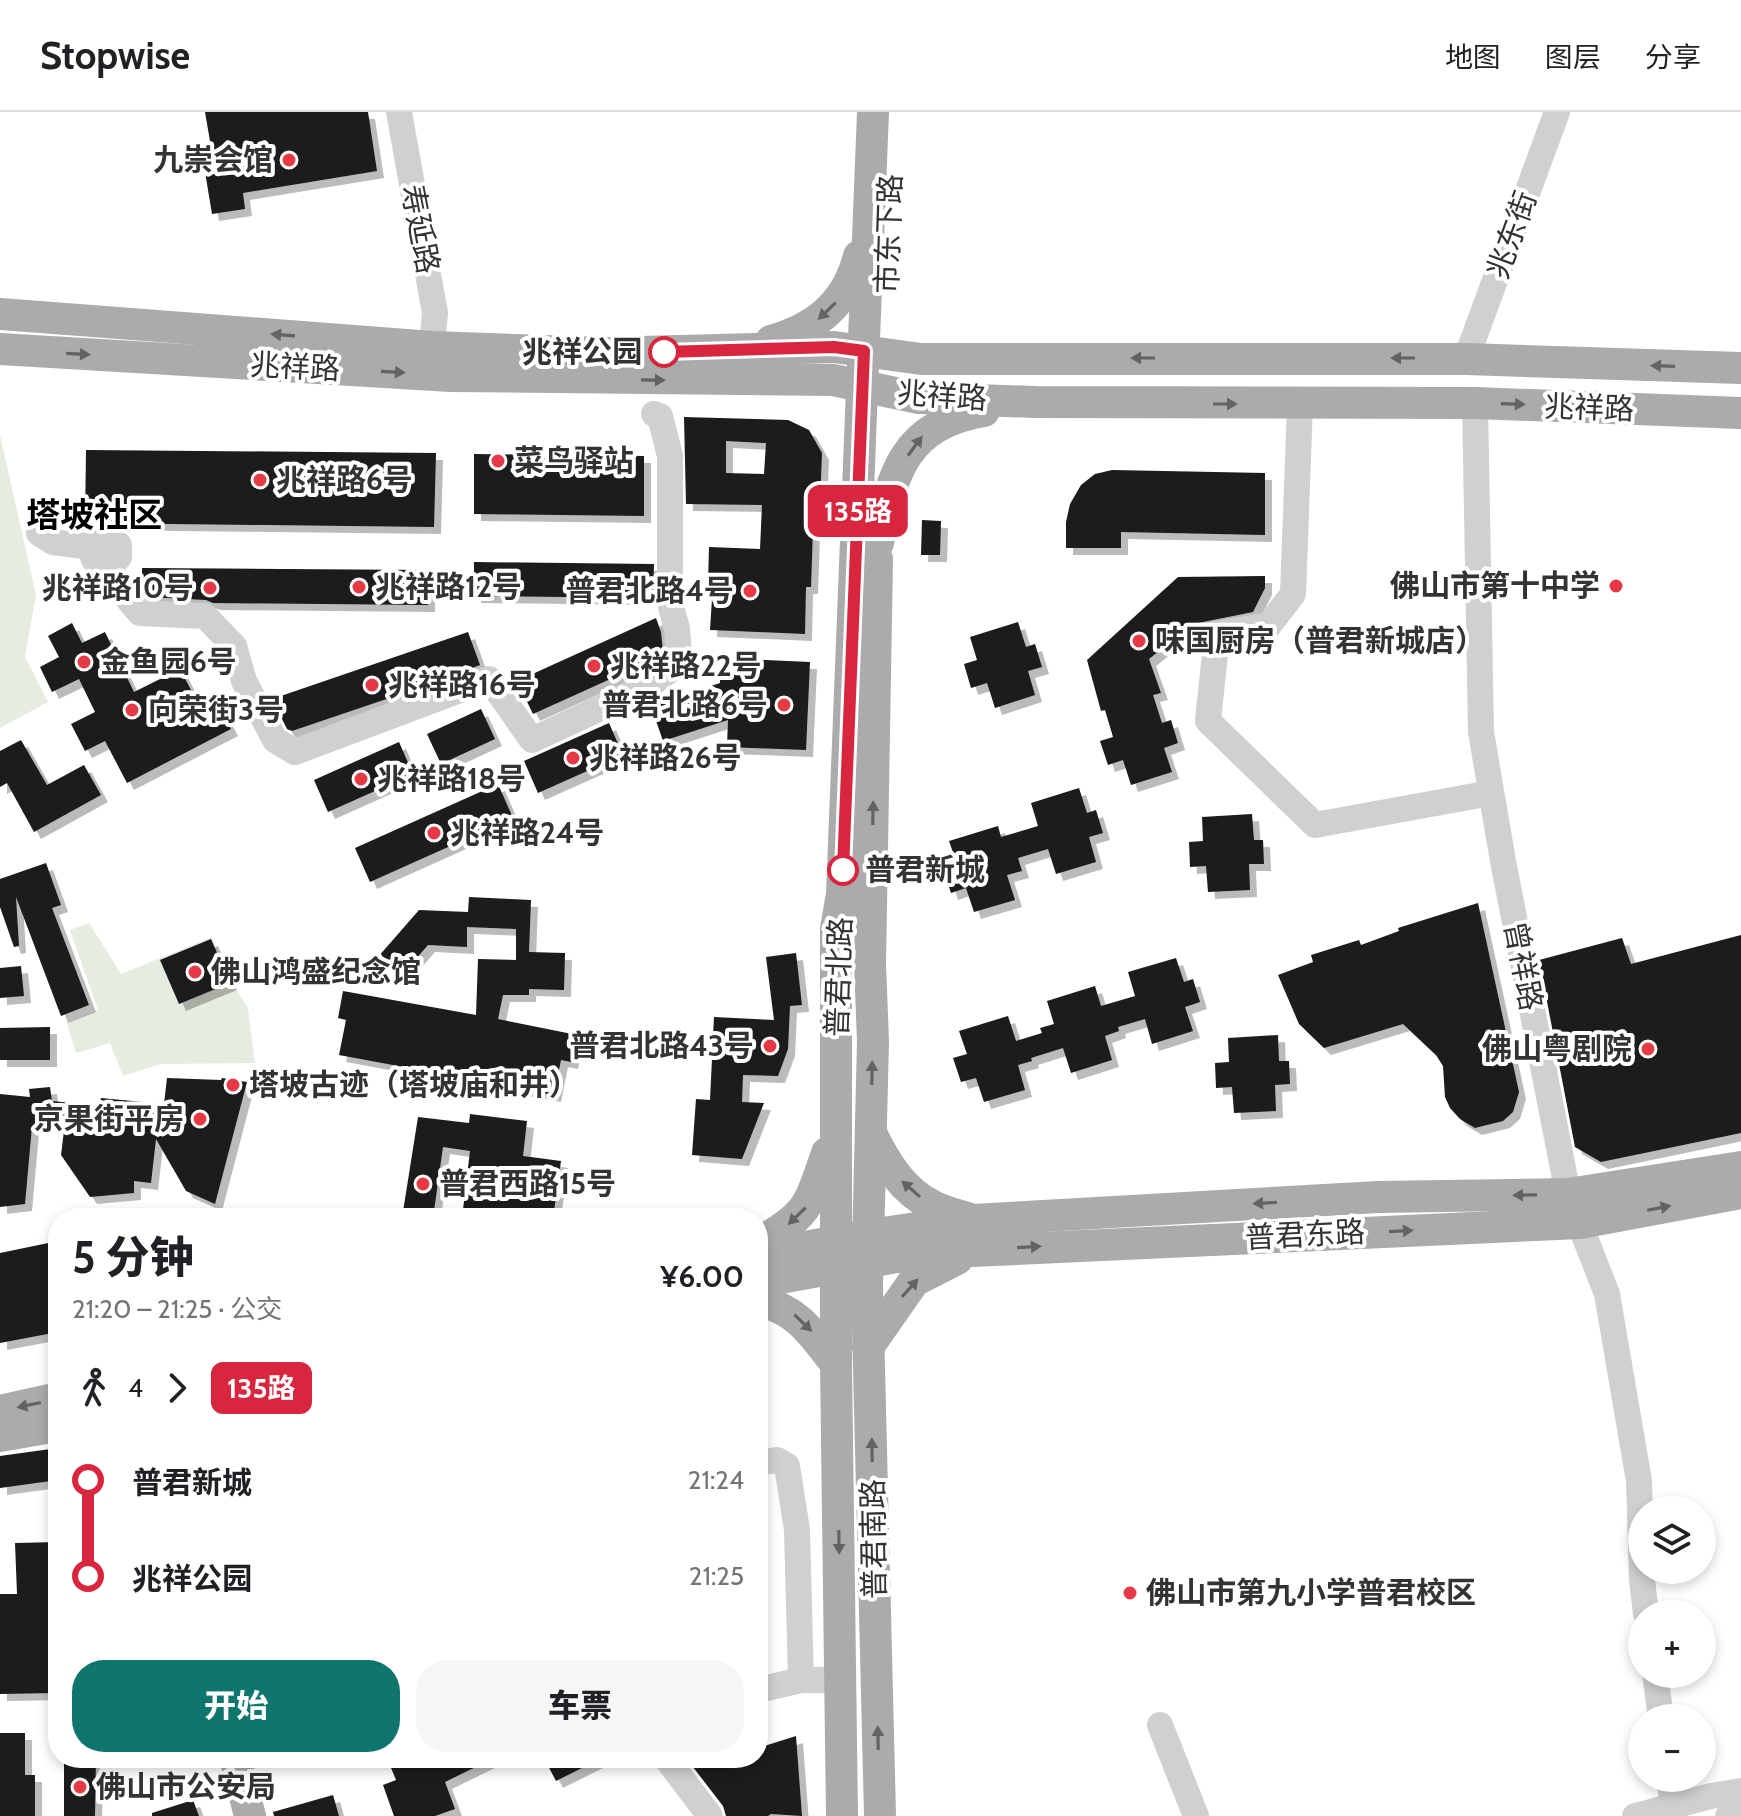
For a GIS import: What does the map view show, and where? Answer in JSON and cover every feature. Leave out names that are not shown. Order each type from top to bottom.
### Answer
[{"type":"main road","name":"市东下路","points":[[873,112],[869,217],[874,353]]},
{"type":"main road","name":"市东下路","points":[[874,353],[894,112]]},
{"type":"main road","points":[[725,350],[775,340],[811,326],[829,310],[846,292],[858,262],[869,217]]},
{"type":"main road","name":"兆祥路","points":[[0,314],[432,347],[603,353],[834,347],[921,359],[1466,359],[1741,368]]},
{"type":"main road","name":"兆祥路","points":[[0,349],[451,376],[833,380],[919,398],[1300,405],[1475,403],[1741,413]]},
{"type":"main road","name":"普君北路","points":[[836,1255],[836,929],[842,894],[874,353]]},
{"type":"main road","name":"普君北路","points":[[868,1249],[878,543],[873,389]]},
{"type":"main road","points":[[878,543],[888,493],[921,435],[942,421],[965,414],[1035,402]]},
{"type":"main road","points":[[768,1238],[782,1230],[811,1201],[837,1123]]},
{"type":"main road","points":[[868,1347],[914,1281],[972,1235],[909,1189],[887,1166],[871,1133]]},
{"type":"main road","name":"普君东路","points":[[1574,1208],[1741,1167]]},
{"type":"main road","name":"普君东路","points":[[836,1255],[972,1235],[1378,1197],[1574,1208],[1741,1193]]},
{"type":"main road","name":"普君南路","points":[[868,1249],[880,1816]]},
{"type":"main road","points":[[768,1256],[836,1255]]},
{"type":"main road","points":[[768,1279],[836,1255]]},
{"type":"main road","name":"普君南路","points":[[836,1255],[842,1816]]},
{"type":"main road","points":[[768,1304],[793,1313],[809,1327],[836,1364]]},
{"type":"main road","points":[[0,1411],[48,1400]]},
{"type":"main road","points":[[0,1436],[48,1428]]},
{"type":"main road","points":[[238,1768],[250,1816]]},
{"type":"street","name":"寿延路","points":[[399,112],[435,313],[432,347]]},
{"type":"street","name":"兆东街","points":[[1466,359],[1557,112]]},
{"type":"street","name":"曾祥路","points":[[1475,403],[1481,732],[1574,1208],[1607,1294],[1639,1481],[1644,1600]]},
{"type":"street","points":[[1300,405],[1293,594],[1269,625],[1217,634],[1208,721],[1315,825],[1491,793]]},
{"type":"street","points":[[39,533],[53,542],[100,557],[140,613],[205,616],[234,646],[244,681],[275,740],[295,752],[489,679],[532,740],[648,686],[669,671],[679,656],[677,629],[670,603],[670,456],[663,422],[660,416],[654,414]]},
{"type":"street","points":[[768,1461],[777,1460],[787,1466],[797,1530],[801,1680]]},
{"type":"street","points":[[768,1688],[801,1680],[842,1680]]},
{"type":"street","points":[[1160,1725],[1196,1816]]},
{"type":"street","points":[[674,1768],[710,1816]]},
{"type":"street","points":[[1635,1816],[1674,1811],[1741,1791]]},
{"type":"street","points":[[1728,1816],[1741,1813]]},
{"type":"shaded area","points":[[0,435],[36,595],[25,657],[48,702],[0,728]]},
{"type":"shaded area","points":[[89,923],[121,974],[212,937],[233,985],[248,1008],[255,1063],[161,1064],[123,1076],[110,1043],[76,1053],[67,1023],[98,1010],[70,930]]},
{"type":"building","name":"九崇会馆","points":[[205,112],[368,112],[377,171],[243,193],[245,209],[212,214],[201,148],[211,147]]},
{"type":"building","points":[[684,417],[788,420],[809,430],[822,453],[819,529],[813,529],[811,587],[806,587],[805,634],[710,630],[713,583],[708,583],[709,547],[760,549],[762,505],[686,504]],"holes":[[[726,441],[766,443],[764,474],[726,473]]]},
{"type":"building","name":"兆祥路6号","points":[[86,450],[436,453],[434,527],[85,523]]},
{"type":"building","points":[[474,454],[644,456],[644,516],[474,514]]},
{"type":"building","points":[[1112,470],[1265,473],[1265,535],[1121,532],[1121,548],[1066,548],[1070,504],[1081,485],[1095,474]]},
{"type":"building","points":[[922,520],[941,521],[940,555],[921,555]]},
{"type":"building","points":[[474,562],[654,564],[653,598],[474,596]]},
{"type":"building","points":[[142,568],[428,570],[428,605],[213,603],[148,597],[142,590]]},
{"type":"building","name":"味国厨房（普君新城店）","points":[[1265,576],[1265,588],[1253,612],[1193,624],[1149,659],[1161,693],[1153,695],[1162,723],[1171,720],[1178,743],[1164,748],[1172,772],[1131,785],[1123,760],[1108,765],[1100,741],[1113,737],[1105,710],[1101,711],[1087,660],[1178,577]]},
{"type":"building","name":"兆祥路22号","points":[[656,618],[663,652],[659,657],[533,714],[517,681]]},
{"type":"building","points":[[1018,622],[1026,647],[1035,644],[1042,667],[1028,671],[1035,695],[995,708],[987,683],[971,688],[964,664],[977,660],[970,637]]},
{"type":"building","points":[[72,623],[82,643],[105,632],[134,692],[180,669],[202,711],[217,703],[231,729],[127,783],[105,741],[85,751],[71,724],[95,712],[79,679],[52,692],[40,667],[59,657],[48,636]]},
{"type":"building","name":"兆祥路16号","points":[[468,632],[480,665],[416,689],[292,731],[287,729],[272,699]]},
{"type":"building","name":"普君北路6号","points":[[721,658],[810,662],[806,750],[727,747],[728,720],[663,741],[651,706],[720,683]]},
{"type":"building","points":[[481,709],[495,739],[441,764],[427,734]]},
{"type":"building","name":"兆祥路26号","points":[[609,723],[623,755],[538,793],[524,761]]},
{"type":"building","points":[[21,740],[47,785],[84,765],[101,795],[34,832],[7,783],[0,787],[0,751]]},
{"type":"building","name":"兆祥路18号","points":[[399,742],[413,774],[328,812],[314,780]]},
{"type":"building","name":"兆祥路24号","points":[[498,784],[513,818],[370,882],[355,848]]},
{"type":"building","points":[[1079,788],[1087,813],[1096,810],[1103,833],[1089,837],[1096,862],[1056,874],[1048,849],[1018,858],[1022,871],[1007,875],[1015,900],[974,912],[966,888],[951,893],[943,869],[957,864],[949,841],[998,826],[1001,837],[1038,826],[1031,803]]},
{"type":"building","points":[[1252,814],[1254,840],[1263,840],[1264,864],[1249,864],[1250,890],[1208,892],[1206,866],[1190,867],[1189,842],[1203,841],[1202,817]]},
{"type":"building","points":[[46,863],[61,905],[52,908],[89,1005],[61,1016],[16,897],[19,946],[14,947],[0,907],[0,879]]},
{"type":"building","points":[[469,897],[531,900],[529,952],[565,953],[564,990],[529,989],[529,995],[503,995],[498,1019],[577,1035],[571,1062],[561,1060],[554,1095],[339,1055],[346,1020],[338,1018],[343,991],[476,1015],[478,959],[516,960],[516,929],[467,927],[467,947],[428,945],[401,976],[378,957],[419,910],[468,912]]},
{"type":"building","points":[[1478,903],[1519,1092],[1513,1112],[1503,1121],[1475,1128],[1450,1108],[1445,1097],[1443,1066],[1436,1055],[1403,1024],[1324,1048],[1299,1024],[1278,975],[1313,962],[1311,955],[1359,940],[1361,945],[1399,931],[1398,928]]},
{"type":"building","name":"佛山粤剧院","points":[[1741,935],[1741,1133],[1601,1162],[1575,1147],[1539,960],[1622,938],[1631,964]]},
{"type":"building","name":"佛山鸿盛纪念馆","points":[[211,939],[230,983],[179,1004],[160,960]]},
{"type":"building","points":[[796,953],[802,1005],[790,1006],[788,1049],[778,1076],[743,1075],[742,1102],[764,1103],[742,1159],[692,1155],[696,1099],[710,1100],[714,1017],[774,1020],[766,957]]},
{"type":"building","points":[[1176,958],[1184,982],[1193,979],[1200,1002],[1185,1007],[1193,1031],[1152,1044],[1145,1019],[1118,1027],[1119,1031],[1105,1036],[1112,1060],[1071,1073],[1063,1048],[1031,1058],[1032,1061],[1018,1065],[1025,1090],[984,1102],[976,1078],[961,1082],[953,1058],[967,1054],[959,1031],[1008,1016],[1016,1041],[1042,1033],[1040,1028],[1054,1024],[1047,1001],[1095,986],[1101,1006],[1135,996],[1128,972]]},
{"type":"building","points":[[21,966],[24,996],[0,998],[0,968]]},
{"type":"building","points":[[50,1027],[50,1060],[0,1060],[0,1028]]},
{"type":"building","points":[[1278,1035],[1279,1061],[1289,1061],[1290,1084],[1275,1085],[1276,1111],[1234,1113],[1232,1087],[1216,1088],[1215,1063],[1229,1062],[1228,1038]]},
{"type":"building","points":[[167,1078],[222,1078],[247,1082],[215,1204],[186,1191],[156,1139],[151,1183],[134,1181],[134,1193],[90,1197],[61,1155],[65,1123],[32,1126],[25,1204],[0,1207],[0,1094],[30,1097],[29,1089],[50,1087],[52,1101],[100,1106],[101,1098],[164,1104]]},
{"type":"building","points":[[470,1114],[527,1121],[523,1156],[561,1161],[554,1208],[463,1208],[470,1151],[443,1147],[434,1208],[404,1208],[418,1117],[469,1123]]},
{"type":"building","points":[[48,1243],[48,1334],[0,1343],[0,1253]]},
{"type":"building","points":[[48,1449],[48,1481],[0,1488],[0,1456]]},
{"type":"building","points":[[48,1542],[48,1693],[0,1694],[0,1594],[17,1594],[15,1543]]},
{"type":"building","points":[[0,1733],[25,1733],[25,1775],[35,1775],[35,1816],[0,1816]]},
{"type":"building","points":[[796,1736],[802,1816],[726,1816],[723,1806],[694,1768],[768,1768],[768,1745]]},
{"type":"building","name":"佛山市公安局","points":[[64,1768],[96,1768],[95,1816],[64,1816]]},
{"type":"building","points":[[391,1768],[474,1768],[445,1782],[455,1809],[435,1816],[394,1816],[383,1785],[396,1780]]},
{"type":"building","points":[[549,1768],[582,1768],[556,1781]]},
{"type":"building","points":[[333,1795],[339,1816],[274,1816],[273,1812]]},
{"type":"building","name":"佛山市公安局","points":[[193,1800],[199,1816],[152,1816],[152,1813]]},
{"type":"bus line","name":"135路","points":[[664,352],[834,347],[864,351],[843,870]]},
{"type":"place","name":"九崇会馆","points":[[289,160]]},
{"type":"place","name":"兆祥公园","points":[[664,352]]},
{"type":"place","name":"菜鸟驿站","points":[[498,461]]},
{"type":"place","name":"兆祥路6号","points":[[260,480]]},
{"type":"place","name":"佛山市第十中学","points":[[1616,586]]},
{"type":"place","name":"兆祥路12号","points":[[359,587]]},
{"type":"place","name":"兆祥路10号","points":[[210,588]]},
{"type":"place","name":"普君北路4号","points":[[750,591]]},
{"type":"place","name":"味国厨房（普君新城店）","points":[[1139,641]]},
{"type":"place","name":"金鱼园6号","points":[[84,662]]},
{"type":"place","name":"兆祥路22号","points":[[594,666]]},
{"type":"place","name":"兆祥路16号","points":[[372,685]]},
{"type":"place","name":"普君北路6号","points":[[784,705]]},
{"type":"place","name":"向荣街3号","points":[[132,710]]},
{"type":"place","name":"兆祥路26号","points":[[573,758]]},
{"type":"place","name":"兆祥路18号","points":[[361,779]]},
{"type":"place","name":"兆祥路24号","points":[[434,833]]},
{"type":"place","name":"普君新城","points":[[843,870]]},
{"type":"place","name":"佛山鸿盛纪念馆","points":[[195,972]]},
{"type":"place","name":"普君北路43号","points":[[770,1046]]},
{"type":"place","name":"佛山粤剧院","points":[[1648,1049]]},
{"type":"place","name":"塔坡古迹（塔坡庙和井）","points":[[233,1085]]},
{"type":"place","name":"京果街平房","points":[[200,1119]]},
{"type":"place","name":"普君西路15号","points":[[423,1184]]},
{"type":"place","name":"佛山市第九小学普君校区","points":[[1130,1593]]},
{"type":"place","name":"佛山市公安局","points":[[80,1787]]},
{"type":"district","name":"塔坡社区","points":[[94,515]]}]
